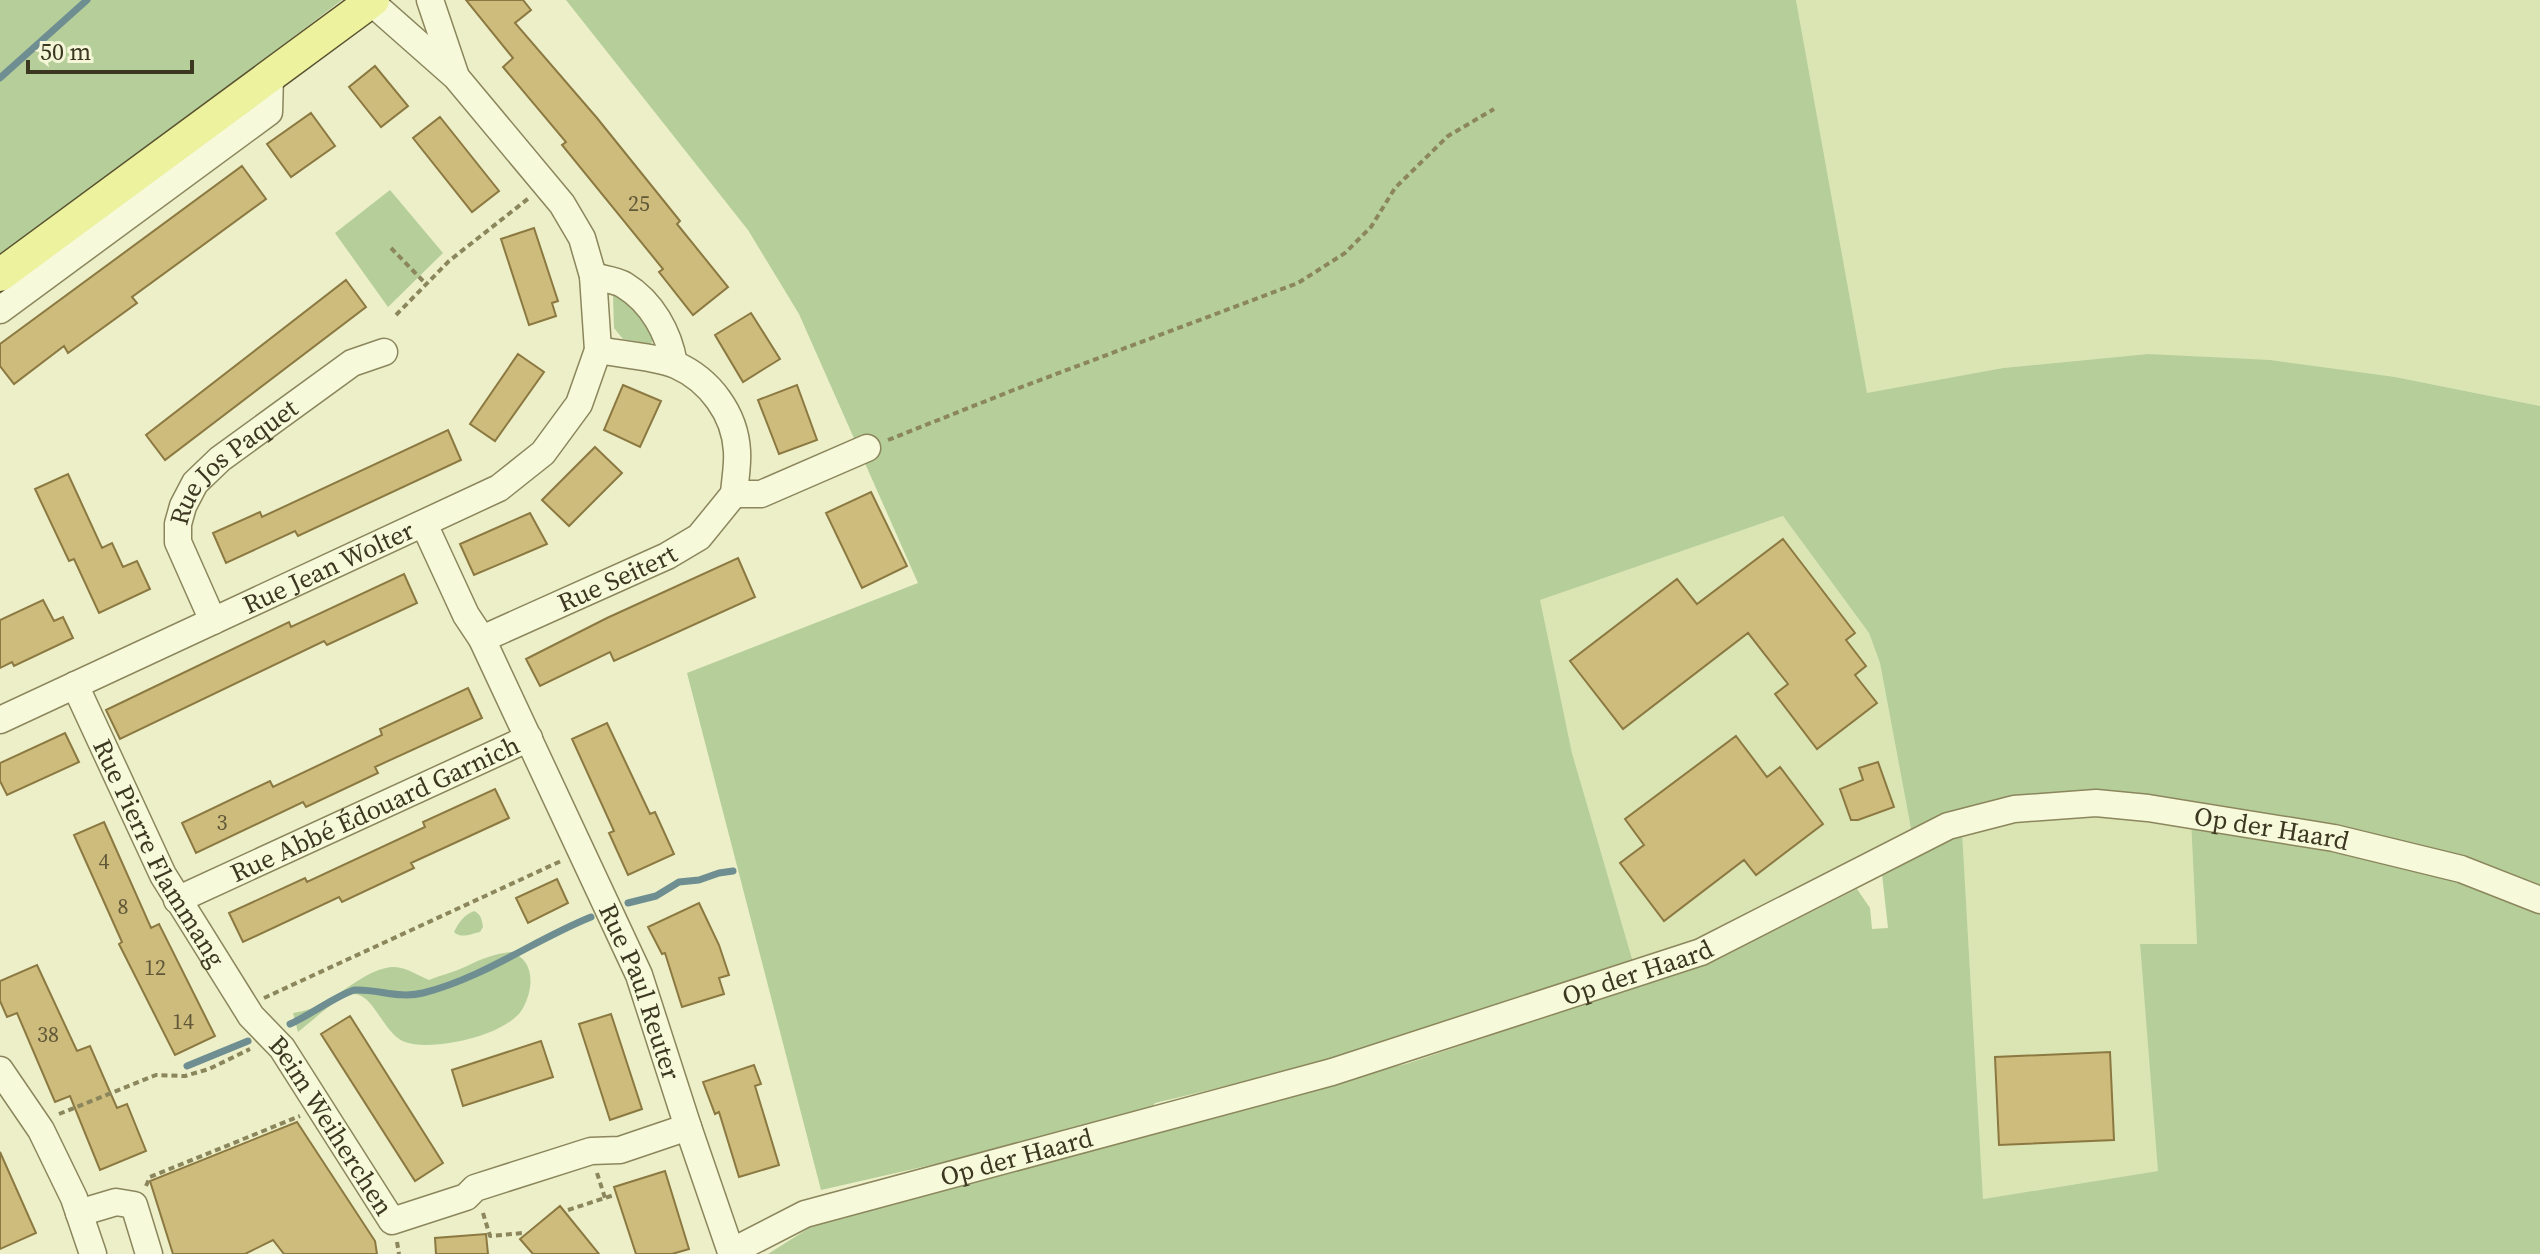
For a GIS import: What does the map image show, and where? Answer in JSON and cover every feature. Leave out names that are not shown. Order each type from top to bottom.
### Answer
[{"type":"main road","points":[[0,275],[372,1]]},
{"type":"street","name":"Rue Jean Wolter","points":[[430,0],[456,77]]},
{"type":"street","name":"Rue Jean Wolter","points":[[0,720],[499,488],[543,453],[579,404],[598,350],[593,276],[582,238],[562,204],[456,77],[372,1]]},
{"type":"street","points":[[0,310],[269,112],[270,76]]},
{"type":"street","points":[[593,276],[623,284],[653,310],[671,346],[674,364]]},
{"type":"street","points":[[598,350],[674,364],[705,382],[725,409],[734,432],[738,453],[734,494],[761,494],[867,448]]},
{"type":"street","name":"Rue Jos Paquet","points":[[213,621],[178,542],[178,524],[183,506],[195,483],[220,459],[352,363],[384,352]]},
{"type":"street","name":"Rue Seitert","points":[[482,639],[667,556],[699,537],[734,494]]},
{"type":"street","name":"Rue Abbé Édouard Garnich","points":[[177,900],[529,738],[424,524]]},
{"type":"street","name":"Rue Pierre Flammang","points":[[75,685],[177,900],[256,1007]]},
{"type":"street","name":"Rue Paul Reuter","points":[[529,738],[639,975],[731,1252]]},
{"type":"street","name":"Op der Haard","points":[[731,1252],[805,1214],[1332,1072],[1701,952],[1948,826],[2014,809],[2096,803],[2148,808],[2334,838],[2461,869],[2540,900]]},
{"type":"street","name":"Beim Weiherchen","points":[[256,1007],[392,1221],[466,1197],[475,1188],[591,1151],[620,1150],[688,1127]]},
{"type":"street","points":[[0,1070],[41,1130],[79,1213],[93,1254]]},
{"type":"street","points":[[79,1213],[116,1202],[134,1205],[149,1254]]},
{"type":"path","points":[[867,448],[1298,283],[1345,253],[1371,227],[1395,188],[1448,136],[1494,109]]},
{"type":"path","points":[[396,315],[449,261],[531,196]]},
{"type":"path","points":[[391,248],[426,284]]},
{"type":"path","points":[[256,1007],[582,851]]},
{"type":"path","points":[[50,1118],[156,1075],[185,1076],[209,1069],[263,1043]]},
{"type":"path","points":[[134,1205],[150,1177],[320,1107]]},
{"type":"path","points":[[568,1210],[614,1195]]},
{"type":"path","points":[[485,1220],[490,1236],[523,1233]]},
{"type":"green space","points":[[0,0],[342,0],[0,259]]},
{"type":"green space","points":[[566,0],[1796,0],[1867,393],[2003,368],[2148,354],[2270,360],[2395,377],[2540,406],[2540,890],[2170,803],[1912,834],[1880,663],[1869,633],[1783,516],[1540,600],[1572,753],[1635,969],[1360,1054],[1155,1103],[1148,1112],[821,1190],[687,673],[918,583],[799,314],[748,230]]},
{"type":"green space","points":[[1796,0],[2540,0],[2540,406],[2395,377],[2148,354],[2003,368],[1867,394]]},
{"type":"green space","points":[[390,190],[443,253],[388,307],[335,233]]},
{"type":"green space","points":[[622,292],[654,331],[650,344],[623,339],[614,328],[613,296]]},
{"type":"green space","points":[[1783,516],[1869,633],[1880,663],[1912,834],[1745,925],[1635,969],[1572,753],[1539,599]]},
{"type":"green space","points":[[2039,812],[2191,821],[2197,944],[2140,944],[2159,1171],[1983,1199],[1962,831]]},
{"type":"green space","points":[[2191,821],[2389,858],[2540,907],[2540,1254],[768,1254],[817,1223],[1317,1084],[1406,1064],[1717,960],[1857,889],[1870,908],[1872,929],[1888,928],[1882,874],[1962,831],[1983,1199],[2158,1171],[2140,944],[2197,944]]},
{"type":"green space","points":[[474,911],[482,920],[480,932],[463,936],[454,932],[462,919]]},
{"type":"green space","points":[[511,952],[525,961],[530,976],[529,992],[515,1018],[487,1033],[433,1045],[405,1042],[397,1038],[367,1000],[353,994],[333,1004],[298,1032],[293,1013],[320,1005],[376,971],[399,967],[429,980],[488,957]]},
{"type":"building","points":[[466,0],[523,0],[531,10],[515,23],[597,118],[680,221],[677,224],[728,287],[693,315],[659,272],[663,269],[562,145],[566,142],[503,67],[513,58]]},
{"type":"building","points":[[375,66],[408,106],[381,127],[349,87]]},
{"type":"building","points":[[311,113],[335,146],[291,177],[267,144]]},
{"type":"building","points":[[440,117],[499,191],[472,212],[413,138]]},
{"type":"building","points":[[242,166],[266,199],[132,297],[137,303],[68,353],[64,346],[14,384],[0,366],[0,344]]},
{"type":"building","points":[[534,228],[558,301],[552,303],[556,316],[529,325],[501,239]]},
{"type":"building","points":[[346,280],[366,307],[165,460],[146,435]]},
{"type":"building","points":[[751,313],[780,359],[743,382],[715,335]]},
{"type":"building","points":[[518,354],[544,372],[495,441],[470,424]]},
{"type":"building","points":[[623,385],[661,401],[640,447],[604,430]]},
{"type":"building","points":[[797,385],[817,440],[779,454],[758,400]]},
{"type":"building","points":[[448,430],[461,460],[298,536],[295,531],[226,563],[213,533],[260,512],[262,517]]},
{"type":"building","points":[[595,447],[622,473],[569,526],[542,500]]},
{"type":"building","points":[[68,474],[102,548],[112,543],[123,567],[137,561],[150,589],[99,613],[74,559],[69,561],[35,489]]},
{"type":"building","points":[[871,492],[907,566],[862,588],[826,513]]},
{"type":"building","points":[[530,513],[547,544],[474,575],[460,544]]},
{"type":"building","points":[[1783,539],[1855,633],[1846,640],[1866,666],[1855,675],[1877,703],[1817,749],[1775,694],[1788,684],[1748,633],[1623,729],[1570,661],[1677,579],[1697,604]]},
{"type":"building","points":[[738,558],[755,597],[614,661],[610,652],[540,686],[526,659]]},
{"type":"building","points":[[404,574],[417,603],[327,645],[324,641],[120,739],[106,710],[289,622],[291,627]]},
{"type":"building","points":[[43,600],[54,621],[63,617],[73,638],[14,666],[12,662],[0,668],[0,620]]},
{"type":"building","points":[[468,688],[482,718],[375,767],[378,773],[306,807],[303,802],[196,853],[182,823],[270,781],[273,787],[382,735],[380,729]]},
{"type":"building","points":[[607,723],[650,814],[655,812],[674,854],[628,875],[609,833],[614,831],[572,739]]},
{"type":"building","points":[[65,733],[79,762],[7,795],[0,781],[0,763]]},
{"type":"building","points":[[1736,736],[1767,777],[1780,767],[1823,824],[1756,875],[1744,860],[1664,921],[1620,863],[1644,845],[1625,819]]},
{"type":"building","points":[[1878,762],[1894,807],[1851,820],[1840,789],[1863,780],[1859,768]]},
{"type":"building","points":[[495,789],[509,818],[411,863],[414,868],[342,902],[339,897],[243,942],[229,913],[305,878],[307,882],[425,827],[423,822]]},
{"type":"building","points":[[104,822],[151,928],[159,924],[215,1036],[175,1055],[119,944],[122,942],[74,835]]},
{"type":"building","points":[[557,879],[568,903],[528,923],[516,898]]},
{"type":"building","points":[[699,903],[729,975],[719,978],[724,994],[682,1007],[665,953],[662,954],[648,927]]},
{"type":"building","points":[[37,965],[77,1051],[90,1046],[117,1108],[127,1104],[146,1151],[100,1170],[70,1096],[55,1102],[17,1013],[7,1017],[0,1001],[0,981]]},
{"type":"building","points":[[611,1014],[642,1109],[610,1120],[579,1024]]},
{"type":"building","points":[[350,1016],[443,1163],[415,1181],[321,1034]]},
{"type":"building","points":[[541,1041],[553,1077],[463,1106],[452,1070]]},
{"type":"building","points":[[2110,1052],[2114,1140],[1999,1145],[1995,1057]]},
{"type":"building","points":[[754,1065],[761,1084],[755,1086],[779,1165],[739,1177],[719,1112],[715,1114],[703,1082]]},
{"type":"building","points":[[297,1122],[375,1241],[377,1254],[284,1254],[273,1240],[245,1254],[173,1254],[150,1181]]},
{"type":"building","points":[[0,1152],[36,1233],[0,1249]]},
{"type":"building","points":[[665,1171],[689,1249],[672,1254],[636,1254],[614,1187]]},
{"type":"building","points":[[560,1206],[599,1254],[533,1254],[520,1239]]},
{"type":"building","points":[[486,1234],[488,1254],[436,1254],[435,1238]]},
{"type":"waterway","points":[[0,78],[87,0]]},
{"type":"waterway","points":[[628,903],[656,896],[679,882],[733,871]]},
{"type":"waterway","points":[[290,1024],[355,990],[405,995],[445,986],[591,917]]},
{"type":"waterway","points":[[187,1066],[248,1041]]}]
